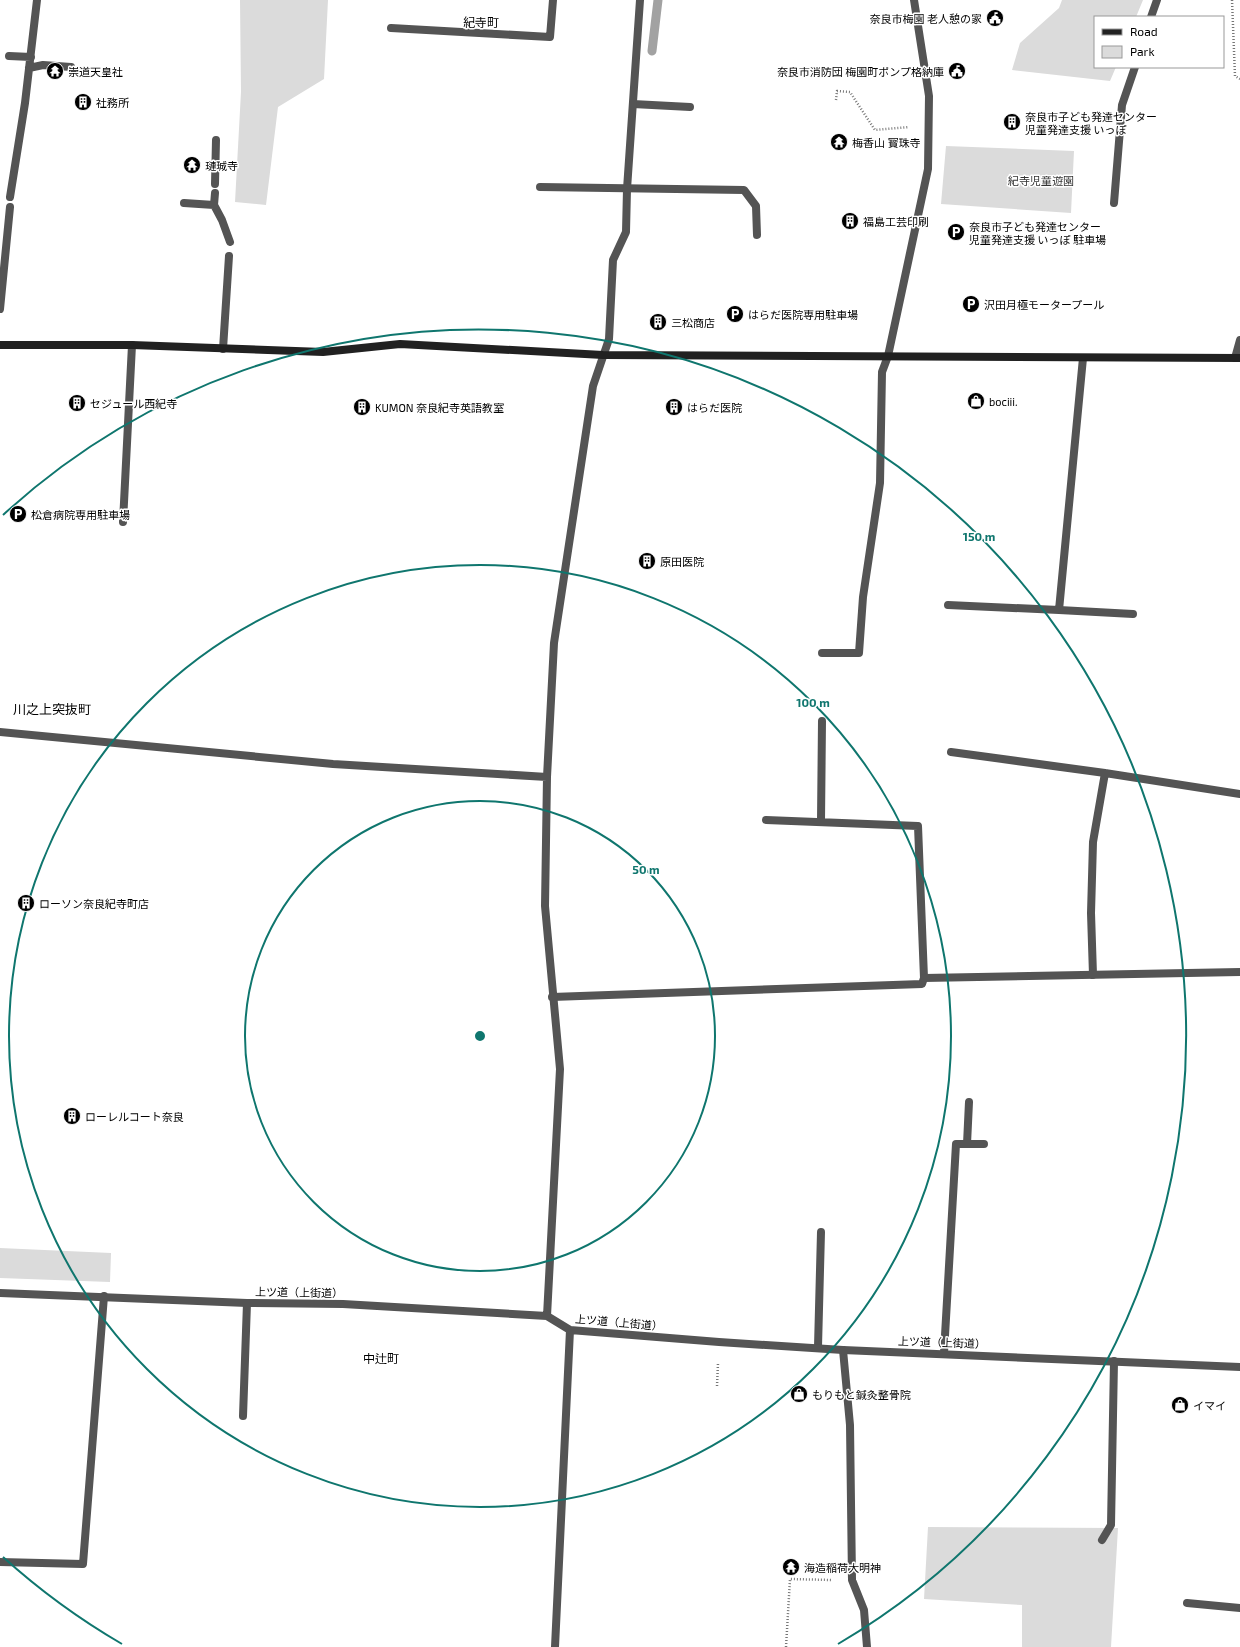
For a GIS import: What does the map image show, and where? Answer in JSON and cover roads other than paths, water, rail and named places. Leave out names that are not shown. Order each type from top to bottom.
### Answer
[{"type":"street","points":[[10,197],[30,68],[37,0]]},
{"type":"street","points":[[391,28],[550,37],[553,0]]},
{"type":"street","points":[[547,1316],[560,1069],[544,906],[547,777],[554,643],[593,386],[609,339],[613,260],[626,232],[626,189],[640,0]]},
{"type":"street","points":[[822,653],[859,653],[863,597],[880,483],[882,372],[888,356],[928,169],[929,96],[914,0]]},
{"type":"street","points":[[1151,16],[1157,0]]},
{"type":"street","points":[[9,56],[30,57]]},
{"type":"street","points":[[30,68],[43,65],[71,67]]},
{"type":"street","points":[[1114,203],[1122,105],[1135,68]]},
{"type":"street","points":[[633,104],[690,107]]},
{"type":"street","points":[[215,184],[216,140]]},
{"type":"street","points":[[540,187],[744,190],[756,206],[758,235]]},
{"type":"street","points":[[215,193],[214,205],[222,220],[230,242]]},
{"type":"street","points":[[184,203],[214,205]]},
{"type":"street","points":[[0,309],[10,207]]},
{"type":"street","points":[[223,349],[229,256]]},
{"type":"street","points":[[0,345],[132,345],[323,352],[400,344],[603,355],[1238,358],[1240,340]]},
{"type":"street","points":[[123,522],[132,345]]},
{"type":"street","points":[[1059,610],[1083,358]]},
{"type":"street","points":[[948,604],[1134,614]]},
{"type":"street","points":[[821,821],[822,721]]},
{"type":"street","points":[[0,732],[333,764],[547,777]]},
{"type":"street","points":[[951,752],[1105,773],[1240,794]]},
{"type":"street","points":[[1093,975],[1091,913],[1093,842],[1105,773]]},
{"type":"street","points":[[552,997],[922,984],[924,978],[918,826],[766,820]]},
{"type":"street","points":[[924,978],[1240,972]]},
{"type":"street","points":[[967,1144],[969,1102]]},
{"type":"street","points":[[944,1353],[956,1144],[984,1144]]},
{"type":"street","points":[[818,1347],[821,1232]]},
{"type":"street","name":"上ツ道（上街道）","points":[[0,1293],[104,1296],[247,1303],[343,1304],[547,1316],[570,1330],[742,1344],[818,1347],[843,1350],[944,1353],[1240,1367]]},
{"type":"street","points":[[0,1562],[83,1564],[104,1296]]},
{"type":"street","points":[[243,1416],[247,1303]]},
{"type":"street","points":[[555,1647],[570,1330]]},
{"type":"street","points":[[843,1350],[850,1424],[852,1580],[864,1610],[867,1647]]},
{"type":"street","points":[[1102,1540],[1111,1525],[1114,1361]]},
{"type":"street","points":[[1187,1603],[1240,1608]]},
{"type":"waterway","points":[[652,51],[658,0]]},
{"type":"place","name":"奈良市梅園 老人憩の家","points":[[995,18]]},
{"type":"place","name":"崇道天皇社","points":[[55,71]]},
{"type":"place","name":"奈良市消防団 梅園町ポンプ格納庫","points":[[957,71]]},
{"type":"place","name":"社務所","points":[[83,102]]},
{"type":"place","name":"奈良市子ども発達センター 児童発達支援 いっぽ","points":[[1012,122]]},
{"type":"place","name":"梅香山 寳珠寺","points":[[839,142]]},
{"type":"place","name":"璉珹寺","points":[[192,165]]},
{"type":"place","name":"福島工芸印刷","points":[[850,221]]},
{"type":"place","name":"奈良市子ども発達センター 児童発達支援 いっぽ 駐車場","points":[[956,232]]},
{"type":"place","name":"沢田月極モータープール","points":[[971,304]]},
{"type":"place","name":"はらだ医院専用駐車場","points":[[735,314]]},
{"type":"place","name":"三松商店","points":[[658,322]]},
{"type":"place","name":"bociii.","points":[[976,401]]},
{"type":"place","name":"セジュール西紀寺","points":[[77,403]]},
{"type":"place","name":"KUMON 奈良紀寺英語教室","points":[[362,407]]},
{"type":"place","name":"はらだ医院","points":[[674,407]]},
{"type":"place","name":"松倉病院専用駐車場","points":[[18,514]]},
{"type":"place","name":"原田医院","points":[[647,561]]},
{"type":"place","name":"ローソン奈良紀寺町店","points":[[26,903]]},
{"type":"place","name":"ローレルコート奈良","points":[[72,1116]]},
{"type":"place","name":"もりもと鍼灸整骨院","points":[[799,1394]]},
{"type":"place","name":"イマイ","points":[[1180,1405]]},
{"type":"place","name":"海造稲荷大明神","points":[[791,1567]]},
{"type":"district","name":"紀寺町","points":[[481,22]]},
{"type":"district","name":"川之上突抜町","points":[[52,709]]},
{"type":"district","name":"中辻町","points":[[381,1358]]},
{"type":"park label","name":"紀寺児童遊園","points":[[1041,180]]}]
